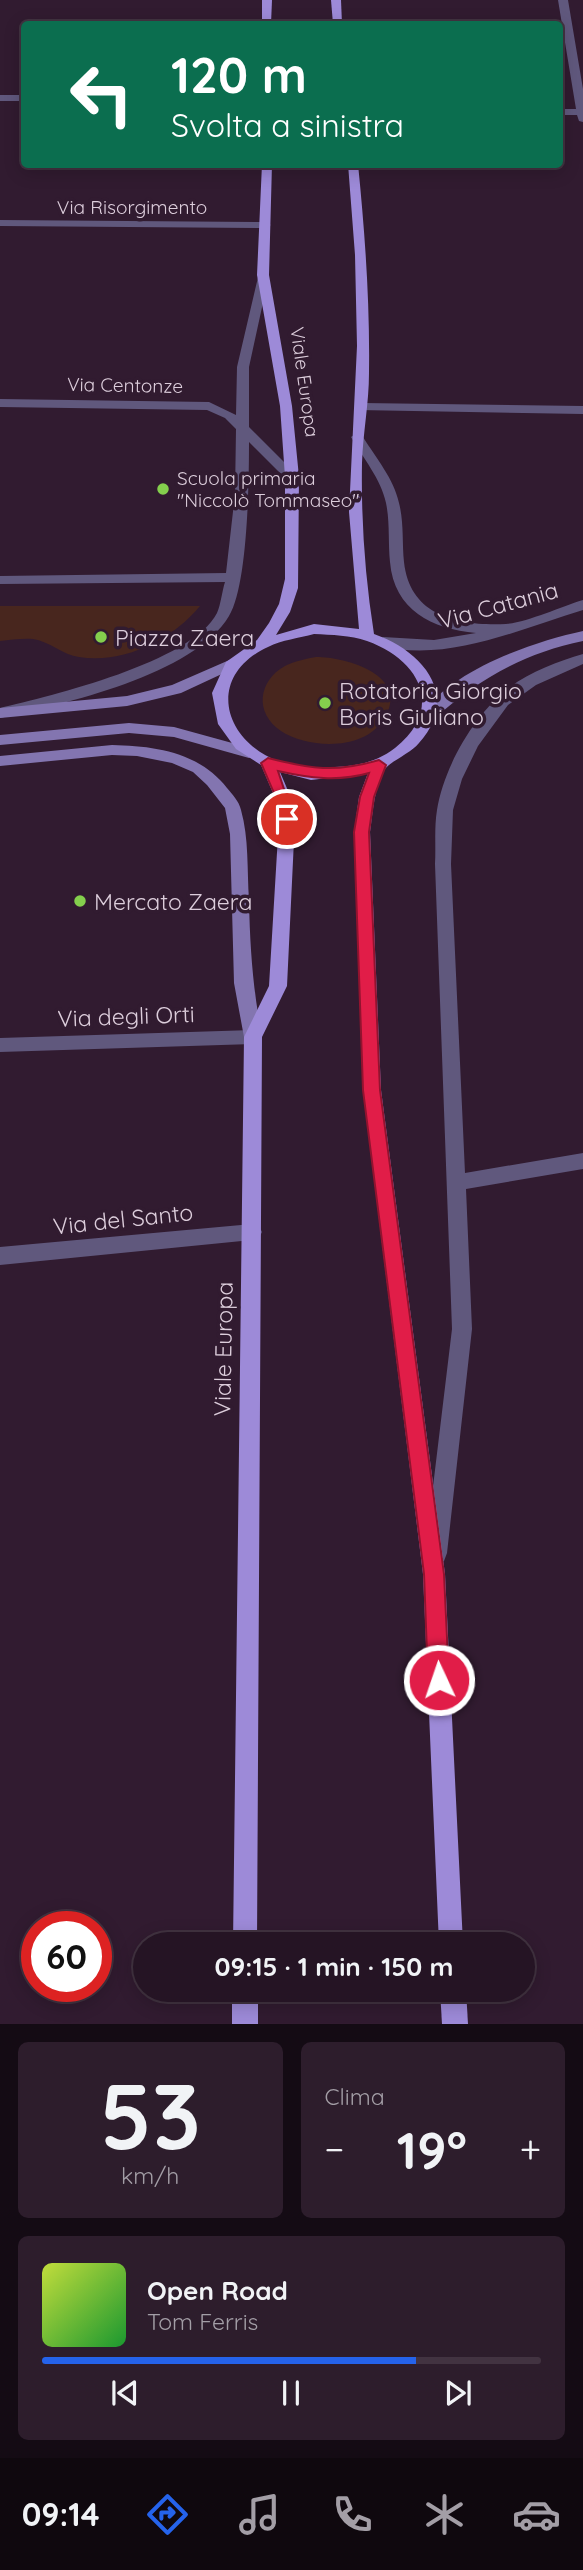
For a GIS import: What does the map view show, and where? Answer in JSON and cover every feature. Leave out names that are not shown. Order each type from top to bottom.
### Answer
[{"type":"main road","points":[[267,0],[267,21]]},
{"type":"main road","points":[[336,0],[338,21]]},
{"type":"main road","name":"Viale Europa","points":[[264,641],[284,611],[291,594],[292,477],[286,406],[263,275],[267,168]]},
{"type":"main road","name":"Viale Europa","points":[[353,168],[362,264],[362,407],[357,437],[359,593],[367,635]]},
{"type":"main road","points":[[0,713],[87,707],[152,696],[193,682],[234,663],[264,641],[288,633],[314,629],[342,630],[367,635],[402,653],[421,674],[431,698],[429,715],[418,738],[394,758],[358,772],[312,774],[268,763],[249,753],[174,732],[129,728],[0,740]]},
{"type":"main road","points":[[429,715],[465,683],[498,665],[561,640],[583,636]]},
{"type":"main road","points":[[234,663],[221,684],[219,709],[228,732],[249,753]]},
{"type":"main road","points":[[0,761],[113,750],[137,751],[175,758],[198,768],[213,781],[233,807],[238,834],[243,983],[253,1037]]},
{"type":"main road","name":"Viale Europa","points":[[245,1932],[253,1037],[278,986],[287,819],[281,793],[268,763]]},
{"type":"main road","points":[[379,765],[367,797],[362,832],[372,1090],[434,1574],[450,1932]]},
{"type":"main road","points":[[245,2002],[245,2024]]},
{"type":"main road","points":[[454,2002],[455,2024]]},
{"type":"street","points":[[563,0],[583,114],[563,112]]},
{"type":"street","points":[[0,98],[21,98]]},
{"type":"street","name":"Via Risorgimento","points":[[0,223],[265,225]]},
{"type":"street","points":[[0,713],[106,686],[186,649],[213,628],[224,613],[233,577],[242,494],[243,367],[263,275]]},
{"type":"street","name":"Via Centonze","points":[[0,403],[209,406],[229,415],[292,477]]},
{"type":"street","points":[[362,407],[583,410]]},
{"type":"street","points":[[357,437],[393,502],[400,580],[413,603],[436,620],[451,625],[477,629],[504,628]]},
{"type":"street","points":[[0,580],[233,577]]},
{"type":"street","name":"Via Catania","points":[[383,642],[403,646],[447,645],[583,605]]},
{"type":"street","points":[[434,1574],[462,1329],[443,864],[445,811],[454,777],[475,738],[499,706],[528,683],[583,659]]},
{"type":"street","name":"Via degli Orti","points":[[0,1045],[253,1037]]},
{"type":"street","points":[[456,1183],[583,1161]]},
{"type":"street","name":"Via del Santo","points":[[0,1256],[252,1231]]},
{"type":"shaded area","points":[[0,606],[200,606],[176,629],[146,647],[113,657],[96,658],[73,656],[33,639],[0,641]]},
{"type":"shaded area","points":[[316,657],[343,660],[358,665],[382,680],[389,691],[390,704],[384,719],[375,729],[350,742],[321,744],[293,737],[272,724],[263,706],[269,680],[285,666]]},
{"type":"place","name":"Scuola primaria \"Niccolò Tommaseo\"","points":[[163,489]]},
{"type":"place","name":"Piazza Zaera","points":[[101,637]]},
{"type":"place","name":"Rotatoria Giorgio Boris Giuliano","points":[[325,703]]},
{"type":"place","name":"Mercato Zaera","points":[[80,901]]},
{"type":"route","points":[[287,819],[281,793],[268,763],[312,774],[358,772],[379,765],[367,797],[362,832],[372,1090],[434,1574],[439,1680]]}]
